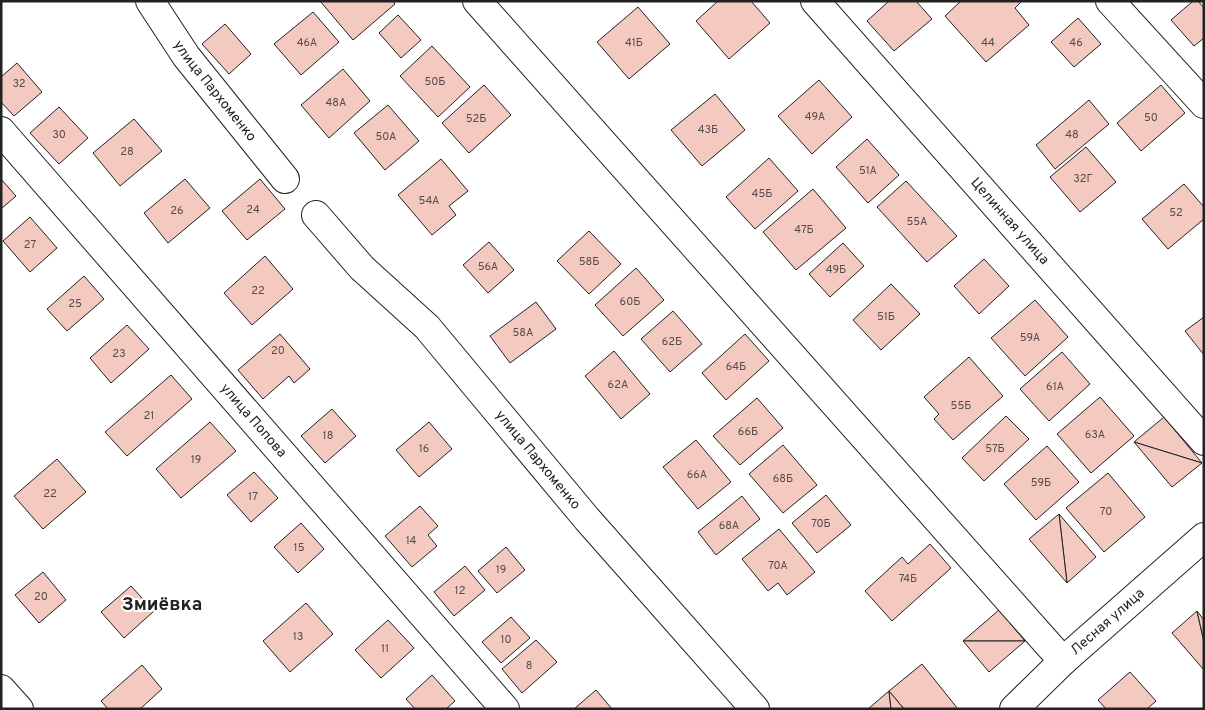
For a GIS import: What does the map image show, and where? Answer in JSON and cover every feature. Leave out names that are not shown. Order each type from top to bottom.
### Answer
[{"type":"street","name":"улица Пархоменко","points":[[150,1],[186,56],[285,179]]},
{"type":"street","points":[[477,1],[1063,661]]},
{"type":"street","name":"Целинная улица","points":[[816,1],[1204,442]]},
{"type":"street","points":[[1110,1],[1204,104]]},
{"type":"street","name":"улица Попова","points":[[1,131],[505,709]]},
{"type":"street","name":"улица Пархоменко","points":[[316,215],[362,268],[427,327],[586,519],[755,709]]},
{"type":"street","name":"Лесная улица","points":[[1014,709],[1063,661],[1199,551]]},
{"type":"street","points":[[1,689],[19,709]]},
{"type":"building","points":[[320,1],[393,1],[395,4],[353,40]]},
{"type":"building","points":[[718,1],[751,1],[770,23],[729,59],[696,21]]},
{"type":"building","points":[[889,1],[916,1],[932,19],[894,51],[867,21]]},
{"type":"building","points":[[961,1],[1022,1],[1015,8],[1029,25],[986,62],[945,16]]},
{"type":"building","points":[[1193,1],[1198,1],[1204,8],[1204,38],[1194,46],[1171,20]]},
{"type":"building","points":[[638,7],[670,44],[629,79],[597,42]]},
{"type":"building","points":[[313,12],[339,42],[301,75],[274,44]]},
{"type":"building","points":[[398,15],[421,40],[401,58],[379,33]]},
{"type":"building","points":[[1078,18],[1101,44],[1074,67],[1051,42]]},
{"type":"building","points":[[225,24],[251,54],[229,74],[202,44]]},
{"type":"building","points":[[432,46],[470,87],[438,117],[400,76]]},
{"type":"building","points":[[17,63],[42,92],[14,116],[1,102],[1,77]]},
{"type":"building","points":[[343,69],[370,101],[329,138],[301,105]]},
{"type":"building","points":[[819,80],[852,117],[812,154],[778,116]]},
{"type":"building","points":[[484,85],[511,115],[469,153],[442,123]]},
{"type":"building","points":[[1161,85],[1185,113],[1141,151],[1117,123]]},
{"type":"building","points":[[715,94],[745,130],[702,166],[671,130]]},
{"type":"building","points":[[1089,100],[1109,124],[1055,169],[1036,145]]},
{"type":"building","points":[[388,105],[419,141],[385,170],[354,133]]},
{"type":"building","points":[[59,107],[88,138],[59,164],[30,133]]},
{"type":"building","points":[[134,119],[162,151],[120,186],[93,153]]},
{"type":"building","points":[[867,139],[899,175],[868,203],[836,167]]},
{"type":"building","points":[[1086,147],[1116,182],[1080,212],[1050,177]]},
{"type":"building","points":[[769,158],[798,191],[755,229],[726,197]]},
{"type":"building","points":[[441,159],[468,191],[449,206],[456,215],[432,235],[398,195]]},
{"type":"building","points":[[1,179],[16,196],[1,209]]},
{"type":"building","points":[[185,179],[210,208],[168,243],[144,213]]},
{"type":"building","points":[[260,179],[285,209],[247,240],[222,211]]},
{"type":"building","points":[[906,181],[957,236],[927,262],[877,207]]},
{"type":"building","points":[[1184,184],[1204,207],[1204,219],[1168,249],[1142,219]]},
{"type":"building","points":[[813,189],[846,228],[796,270],[763,232]]},
{"type":"building","points":[[30,217],[57,248],[30,272],[3,241]]},
{"type":"building","points":[[589,231],[621,264],[589,294],[557,261]]},
{"type":"building","points":[[489,242],[514,270],[488,293],[463,265]]},
{"type":"building","points":[[843,243],[864,266],[830,297],[809,274]]},
{"type":"building","points":[[265,256],[293,289],[252,325],[224,293]]},
{"type":"building","points":[[984,259],[1009,286],[979,314],[954,286]]},
{"type":"building","points":[[636,268],[664,300],[623,336],[595,305]]},
{"type":"building","points":[[84,276],[104,299],[67,331],[47,309]]},
{"type":"building","points":[[891,284],[920,314],[881,350],[853,320]]},
{"type":"building","points":[[1035,300],[1068,337],[1025,376],[991,338]]},
{"type":"building","points":[[536,302],[556,329],[510,363],[490,336]]},
{"type":"building","points":[[673,311],[702,344],[670,372],[641,339]]},
{"type":"building","points":[[1204,317],[1204,355],[1185,331]]},
{"type":"building","points":[[127,325],[149,349],[111,383],[90,358]]},
{"type":"building","points":[[280,334],[310,369],[294,383],[289,376],[263,399],[238,370]]},
{"type":"building","points":[[745,334],[769,361],[726,400],[702,373]]},
{"type":"building","points":[[614,351],[650,394],[621,419],[585,376]]},
{"type":"building","points":[[1062,352],[1090,384],[1049,421],[1020,389]]},
{"type":"building","points":[[969,357],[1003,396],[953,440],[934,419],[939,414],[924,397]]},
{"type":"building","points":[[171,375],[192,399],[127,456],[105,432]]},
{"type":"building","points":[[1100,397],[1134,436],[1091,473],[1057,434]]},
{"type":"building","points":[[757,398],[783,428],[740,465],[713,436]]},
{"type":"building","points":[[332,409],[356,436],[325,463],[301,436]]},
{"type":"building","points":[[1006,416],[1029,439],[984,481],[962,458]]},
{"type":"building","points":[[1164,417],[1202,463],[1134,442]]},
{"type":"building","points":[[210,422],[236,451],[181,498],[156,469]]},
{"type":"building","points":[[429,422],[452,449],[419,477],[396,450]]},
{"type":"building","points":[[696,440],[731,482],[698,509],[663,467]]},
{"type":"building","points":[[1134,442],[1202,463],[1172,487]]},
{"type":"building","points":[[783,445],[817,485],[783,513],[749,474]]},
{"type":"building","points":[[1047,446],[1079,482],[1036,520],[1004,484]]},
{"type":"building","points":[[57,459],[86,492],[43,529],[14,496]]},
{"type":"building","points":[[254,472],[278,498],[251,522],[227,495]]},
{"type":"building","points":[[1108,473],[1145,517],[1104,552],[1066,508]]},
{"type":"building","points":[[826,495],[851,525],[817,553],[792,523]]},
{"type":"building","points":[[742,496],[760,519],[716,555],[698,532]]},
{"type":"building","points":[[420,506],[438,526],[428,535],[437,546],[412,567],[385,536]]},
{"type":"building","points":[[1059,514],[1096,557],[1067,583]]},
{"type":"building","points":[[1059,514],[1067,583],[1029,539]]},
{"type":"building","points":[[301,523],[324,549],[298,573],[274,547]]},
{"type":"building","points":[[779,529],[815,572],[787,595],[778,583],[768,591],[742,559]]},
{"type":"building","points":[[930,544],[951,568],[892,621],[865,591],[902,557],[908,564]]},
{"type":"building","points":[[506,547],[525,570],[497,593],[478,571]]},
{"type":"building","points":[[465,566],[485,590],[454,616],[434,592]]},
{"type":"building","points":[[43,572],[66,600],[39,623],[15,595]]},
{"type":"building","points":[[131,586],[154,611],[124,638],[101,612]]},
{"type":"building","points":[[306,603],[333,634],[290,672],[263,641]]},
{"type":"building","points":[[999,610],[1025,641],[963,641]]},
{"type":"building","points":[[1197,611],[1204,642],[1204,670],[1172,633]]},
{"type":"building","points":[[1197,611],[1204,620],[1204,642]]},
{"type":"building","points":[[511,617],[530,638],[501,663],[482,642]]},
{"type":"building","points":[[388,620],[414,648],[381,678],[355,650]]},
{"type":"building","points":[[536,640],[557,662],[522,693],[502,669]]},
{"type":"building","points":[[963,641],[1025,641],[989,672]]},
{"type":"building","points":[[922,664],[958,709],[904,709],[889,691]]},
{"type":"building","points":[[142,665],[162,689],[140,709],[108,709],[101,701]]},
{"type":"building","points":[[1130,672],[1156,701],[1147,709],[1106,709],[1098,700]]},
{"type":"building","points":[[432,675],[455,701],[446,709],[415,709],[406,699]]},
{"type":"building","points":[[596,690],[612,709],[574,709]]},
{"type":"building","points":[[889,691],[891,709],[868,709]]},
{"type":"building","points":[[889,691],[904,709],[891,709]]},
{"type":"district","name":"Змиёвка","points":[[162,605]]}]
